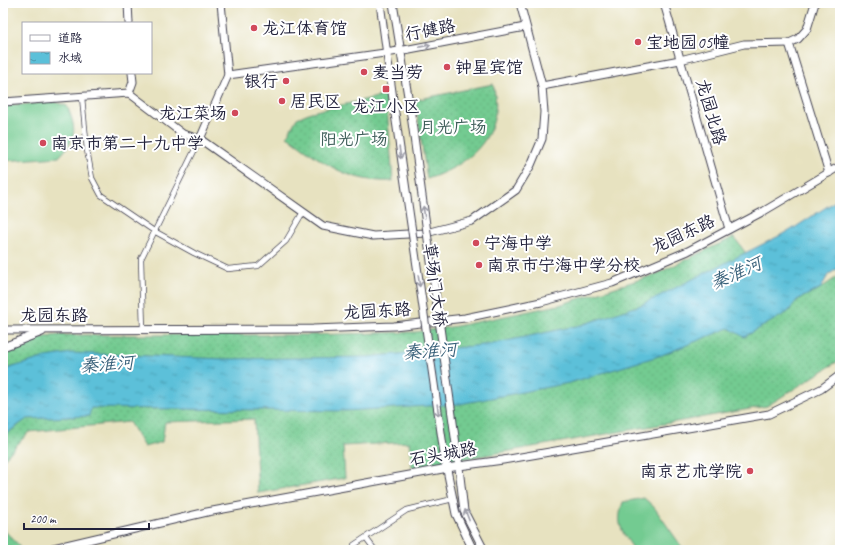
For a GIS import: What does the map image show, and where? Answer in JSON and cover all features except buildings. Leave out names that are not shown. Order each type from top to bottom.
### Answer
[{"type":"street","points":[[128,3],[129,22]]},
{"type":"street","points":[[142,330],[142,259],[154,231],[200,139],[228,75],[221,3]]},
{"type":"street","name":"草场门大桥","points":[[380,3],[447,468],[456,514],[472,550]]},
{"type":"street","name":"草场门大桥","points":[[393,3],[399,51],[411,116],[464,511],[484,550]]},
{"type":"street","points":[[3,102],[129,93],[183,134],[200,139],[323,226],[373,236],[426,233],[472,221],[516,190],[531,165],[542,139],[544,112],[542,86],[525,27],[520,3]]},
{"type":"street","name":"龙园北路","points":[[664,3],[729,229]]},
{"type":"street","points":[[542,86],[680,60],[744,44],[789,43],[798,39],[807,29],[815,3]]},
{"type":"street","name":"行健路","points":[[228,75],[399,51],[525,27]]},
{"type":"street","points":[[789,43],[829,173]]},
{"type":"street","points":[[129,93],[133,82],[132,74]]},
{"type":"street","points":[[82,97],[87,150],[92,178],[101,195],[154,231],[194,253],[228,269],[258,266],[286,241],[303,212]]},
{"type":"street","name":"龙园东路","points":[[3,330],[142,330],[394,326],[465,318],[541,302],[612,283],[688,251],[840,166]]},
{"type":"street","points":[[3,347],[47,330]]},
{"type":"street","name":"石头城路","points":[[45,550],[206,512],[447,468],[458,462],[503,460],[770,414],[821,389],[840,375]]},
{"type":"street","points":[[354,550],[354,545],[407,510],[453,499]]},
{"type":"street","points":[[366,538],[375,550]]},
{"type":"green space","name":"月光广场","points":[[493,84],[496,102],[494,118],[489,132],[481,145],[470,156],[457,165],[443,173],[427,179],[415,100]]},
{"type":"green space","name":"阳光广场","points":[[386,95],[393,181],[376,181],[348,174],[336,169],[287,136],[297,118],[311,112]]},
{"type":"green space","points":[[55,102],[67,106],[74,128],[72,139],[59,157],[3,161],[3,106]]},
{"type":"green space","points":[[734,237],[745,252],[729,328],[788,312],[797,300],[821,288],[840,275],[840,360],[767,406],[412,468],[409,442],[343,446],[345,478],[258,493],[254,419],[165,422],[162,442],[144,447],[129,422],[29,432],[3,460],[3,352],[39,338],[58,335],[307,335],[416,332],[457,326],[559,305],[654,275]]},
{"type":"green space","points":[[644,498],[654,507],[684,550],[634,550],[621,528],[621,510],[623,502]]},
{"type":"green space","points":[[3,529],[19,545],[19,550],[3,550]]},
{"type":"water","name":"秦淮河","points":[[840,198],[840,267],[828,275],[821,288],[797,300],[788,312],[744,337],[729,328],[662,355],[569,383],[460,404],[345,411],[91,408],[89,416],[27,419],[3,436],[3,370],[46,357],[71,353],[226,359],[369,357],[492,344],[581,325],[641,305],[791,230]]},
{"type":"place","name":"龙江体育馆","points":[[254,28]]},
{"type":"place","name":"宝地园05幢","points":[[638,42]]},
{"type":"place","name":"钟星宾馆","points":[[447,67]]},
{"type":"place","name":"麦当劳","points":[[364,72]]},
{"type":"place","name":"银行","points":[[286,81]]},
{"type":"place","name":"龙江小区","points":[[386,89]]},
{"type":"place","name":"居民区","points":[[282,101]]},
{"type":"place","name":"龙江菜场","points":[[235,113]]},
{"type":"place","name":"南京市第二十九中学","points":[[43,143]]},
{"type":"place","name":"宁海中学","points":[[476,243]]},
{"type":"place","name":"南京市宁海中学分校","points":[[479,265]]},
{"type":"place","name":"南京艺术学院","points":[[750,471]]}]
